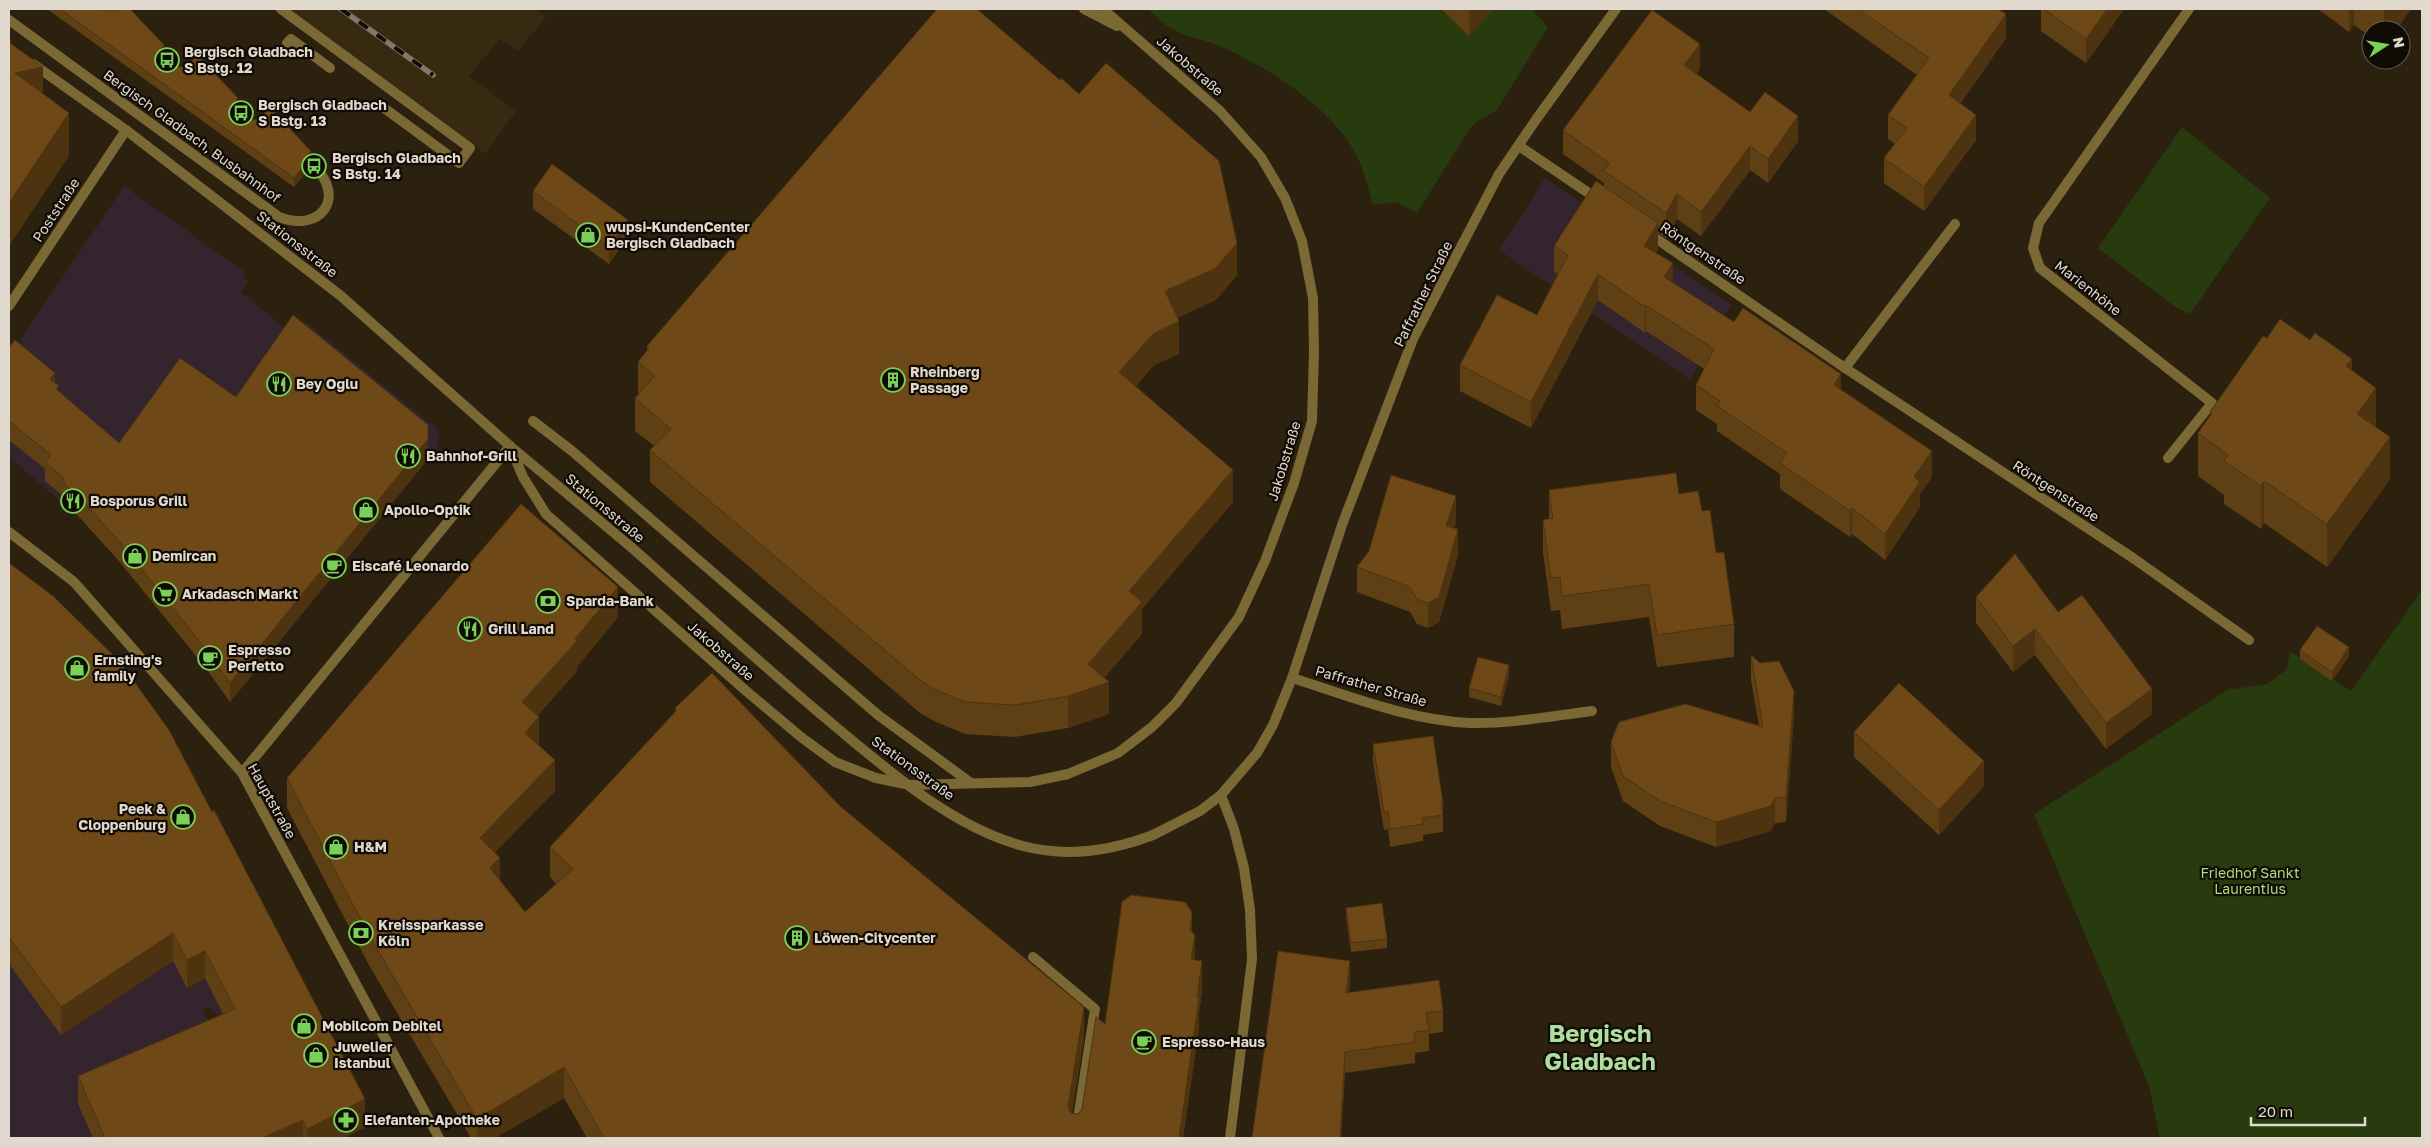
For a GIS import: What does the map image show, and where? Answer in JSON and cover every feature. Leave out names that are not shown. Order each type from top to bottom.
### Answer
[{"type":"street","points":[[101,9],[109,15],[116,9]]},
{"type":"street","points":[[281,9],[470,148],[459,163],[380,105]]},
{"type":"street","name":"Jakobstraße","points":[[1084,9],[1133,35]]},
{"type":"street","name":"Jakobstraße","points":[[510,446],[523,477],[546,514],[745,690],[835,762],[876,778],[910,785],[1030,782],[1068,774],[1118,753],[1152,727],[1170,709],[1239,617],[1265,561],[1294,483],[1312,421],[1314,352],[1312,298],[1302,241],[1285,198],[1261,157],[1220,111],[1103,9]]},
{"type":"street","name":"Paffrather Straße","points":[[1221,795],[1257,753],[1273,725],[1292,678],[1342,525],[1413,339],[1499,174],[1616,9]]},
{"type":"street","name":"Marienhöhe","points":[[2168,458],[2212,403],[2040,268],[2033,248],[2039,223],[2189,9]]},
{"type":"street","name":"Bergisch Gladbach, Busbahnhof","points":[[9,20],[279,217],[302,222],[313,218],[323,210],[329,199],[329,186],[323,175],[314,166]]},
{"type":"street","points":[[287,43],[291,39],[330,68]]},
{"type":"street","name":"Stationsstraße","points":[[24,58],[126,130],[341,296],[510,446],[631,547],[795,693],[927,798],[987,833],[1030,848],[1070,852],[1113,848],[1153,836],[1179,824],[1221,795]]},
{"type":"street","name":"Poststraße","points":[[9,306],[126,130]]},
{"type":"street","points":[[1519,146],[1606,204]]},
{"type":"street","points":[[1845,368],[1955,224]]},
{"type":"street","name":"Röntgenstraße","points":[[1638,226],[1845,368],[2134,558],[2249,640]]},
{"type":"street","points":[[534,421],[572,451],[878,714],[971,783]]},
{"type":"street","points":[[242,773],[510,446]]},
{"type":"street","name":"Hauptstraße","points":[[9,532],[74,582],[242,773],[439,1138]]},
{"type":"street","name":"Paffrather Straße","points":[[1292,678],[1410,715],[1470,722],[1515,720],[1592,711]]},
{"type":"street","points":[[1221,795],[1234,829],[1244,868],[1250,910],[1252,959],[1230,1138]]},
{"type":"street","points":[[1033,957],[1095,1009],[1075,1138]]},
{"type":"shaded area","points":[[287,9],[535,9],[546,17],[518,51],[500,39],[469,76],[516,111],[485,154]]},
{"type":"shaded area","points":[[1545,178],[1731,304],[1690,380],[1499,250]]},
{"type":"shaded area","points":[[124,186],[245,272],[243,276],[248,281],[241,292],[293,334],[303,320],[436,428],[440,436],[437,448],[237,694],[224,693],[203,664],[121,563],[80,518],[9,457],[9,357]]},
{"type":"shaded area","points":[[9,591],[252,908],[365,1128],[344,1138],[289,1138],[239,1040],[208,1006],[203,1009],[258,1138],[9,1138]]},
{"type":"green space","points":[[1148,9],[1532,9],[1548,27],[1497,110],[1475,123],[1469,130],[1417,213],[1397,202],[1373,205],[1354,151],[1330,119],[1297,91],[1279,78],[1225,48],[1171,28]]},
{"type":"green space","points":[[2182,127],[2270,198],[2190,314],[2177,308],[2098,248]]},
{"type":"green space","name":"Friedhof Sankt Laurentius","points":[[2422,590],[2422,1138],[2160,1138],[2149,1086],[2034,814],[2227,690],[2267,684],[2287,669],[2290,651],[2351,691]]},
{"type":"building","points":[[60,9],[102,9],[114,11],[115,9],[130,9],[164,45],[160,50],[163,56],[178,67],[187,67],[197,55],[238,98],[234,104],[237,110],[253,120],[259,118],[270,108],[311,151],[307,155],[308,161],[294,178]]},
{"type":"building","name":"Rheinberg Passage","points":[[937,9],[977,9],[1079,94],[1106,63],[1219,161],[1237,243],[1216,268],[1165,291],[1179,321],[1154,333],[1119,372],[1233,470],[1129,591],[1142,602],[1088,664],[1109,682],[1068,696],[1015,705],[965,702],[934,689],[920,680],[650,450],[671,429],[635,398],[655,376],[638,362],[649,348],[647,346]]},
{"type":"building","points":[[1858,9],[1998,9],[2006,14],[1949,95],[1976,115],[1924,187],[1884,158],[1907,128],[1888,115],[1929,58]]},
{"type":"building","points":[[2044,9],[2107,9],[2086,39]]},
{"type":"building","points":[[1652,10],[1700,44],[1684,65],[1750,112],[1765,92],[1798,116],[1768,159],[1750,146],[1701,212],[1677,194],[1666,213],[1604,171],[1609,163],[1563,130]]},
{"type":"building","points":[[9,39],[10,43],[43,67],[15,73],[69,113],[9,203]]},
{"type":"building","points":[[552,164],[628,220],[609,247],[533,191]]},
{"type":"building","points":[[1596,181],[1658,223],[1644,246],[1673,263],[1664,277],[1734,322],[1743,308],[1841,374],[1834,385],[1932,451],[1914,477],[1920,482],[1885,534],[1852,508],[1850,511],[1780,463],[1787,453],[1717,406],[1720,401],[1696,385],[1714,349],[1646,305],[1645,307],[1598,274],[1531,402],[1460,365],[1497,295],[1537,315],[1568,255],[1554,246]]},
{"type":"building","points":[[293,315],[428,425],[428,439],[230,683],[205,648],[119,541],[80,498],[64,484],[64,478],[45,462],[51,455],[9,421],[9,347],[15,340],[55,373],[50,379],[59,386],[56,389],[119,443],[180,358],[236,397]]},
{"type":"building","points":[[2280,319],[2310,340],[2315,333],[2352,359],[2346,366],[2376,388],[2357,414],[2390,437],[2327,524],[2264,481],[2261,486],[2224,461],[2228,455],[2198,433],[2212,413],[2210,412],[2263,336],[2267,338]]},
{"type":"building","points":[[1676,473],[1679,494],[1698,491],[1702,511],[1710,510],[1716,553],[1724,552],[1734,624],[1657,635],[1649,584],[1562,596],[1560,577],[1551,578],[1543,520],[1553,518],[1549,490]]},
{"type":"building","points":[[1391,475],[1456,496],[1446,526],[1458,529],[1439,597],[1428,603],[1417,599],[1410,587],[1357,567],[1369,551]]},
{"type":"building","points":[[521,504],[618,587],[575,639],[577,641],[522,702],[539,717],[525,733],[555,760],[480,838],[500,858],[490,868],[525,912],[573,869],[550,847],[677,710],[675,708],[712,673],[841,807],[1084,1007],[1068,1107],[1071,1113],[1078,1114],[1082,1109],[1096,1017],[1105,1024],[1122,902],[1131,895],[1185,902],[1192,912],[1190,930],[1195,935],[1191,959],[1202,961],[1197,997],[1199,998],[1179,1138],[604,1138],[564,1067],[477,1119],[370,937],[287,778]]},
{"type":"building","points":[[2015,554],[2058,612],[2082,595],[2152,689],[2106,723],[2035,629],[2013,646],[1976,597]]},
{"type":"building","points":[[9,563],[53,596],[120,662],[169,730],[212,812],[214,810],[365,1099],[307,1129],[303,1120],[262,1138],[105,1138],[78,1076],[235,1009],[205,951],[187,960],[173,933],[61,1007],[9,937]]},
{"type":"building","points":[[2317,626],[2349,647],[2332,672],[2300,650]]},
{"type":"building","points":[[1751,655],[1760,663],[1779,661],[1794,691],[1786,797],[1775,798],[1771,806],[1716,822],[1660,801],[1623,776],[1611,742],[1619,722],[1685,704],[1763,727]]},
{"type":"building","points":[[1478,657],[1509,665],[1501,697],[1469,688]]},
{"type":"building","points":[[1899,683],[1984,761],[1939,810],[1854,732]]},
{"type":"building","points":[[1433,736],[1443,803],[1441,803],[1443,815],[1422,818],[1423,824],[1390,829],[1388,811],[1384,812],[1373,744]]},
{"type":"building","points":[[1382,903],[1387,939],[1351,943],[1346,908]]},
{"type":"building","points":[[1278,951],[1350,961],[1346,993],[1439,980],[1443,1011],[1426,1013],[1429,1030],[1414,1032],[1415,1042],[1345,1052],[1340,1138],[1252,1138]]},
{"type":"railway","points":[[341,9],[433,75]]},
{"type":"place","name":"Bergisch Gladbach S Bstg. 12","points":[[167,60]]},
{"type":"place","name":"Bergisch Gladbach S Bstg. 13","points":[[241,113]]},
{"type":"place","name":"Bergisch Gladbach S Bstg. 14","points":[[314,166]]},
{"type":"place","name":"wupsi-KundenCenter Bergisch Gladbach","points":[[588,235]]},
{"type":"place","name":"Rheinberg Passage","points":[[893,380]]},
{"type":"place","name":"Bey Oglu","points":[[279,384]]},
{"type":"place","name":"Bahnhof-Grill","points":[[408,456]]},
{"type":"place","name":"Bosporus Grill","points":[[73,501]]},
{"type":"place","name":"Apollo-Optik","points":[[366,510]]},
{"type":"place","name":"Demircan","points":[[135,556]]},
{"type":"place","name":"Eiscafé Leonardo","points":[[334,566]]},
{"type":"place","name":"Arkadasch Markt","points":[[165,594]]},
{"type":"place","name":"Sparda-Bank","points":[[548,601]]},
{"type":"place","name":"Grill Land","points":[[470,629]]},
{"type":"place","name":"Espresso Perfetto","points":[[210,658]]},
{"type":"place","name":"Ernsting's family","points":[[77,668]]},
{"type":"place","name":"Peek & Cloppenburg","points":[[183,817]]},
{"type":"place","name":"H&M","points":[[336,847]]},
{"type":"place","name":"Kreissparkasse Köln","points":[[361,933]]},
{"type":"place","name":"Löwen-Citycenter","points":[[797,938]]},
{"type":"place","name":"Mobilcom Debitel","points":[[304,1026]]},
{"type":"place","name":"Espresso-Haus","points":[[1144,1042]]},
{"type":"place","name":"Juwelier Istanbul","points":[[316,1055]]},
{"type":"place","name":"Elefanten-Apotheke","points":[[346,1120]]},
{"type":"district","name":"Bergisch Gladbach","points":[[1600,1048]]}]
